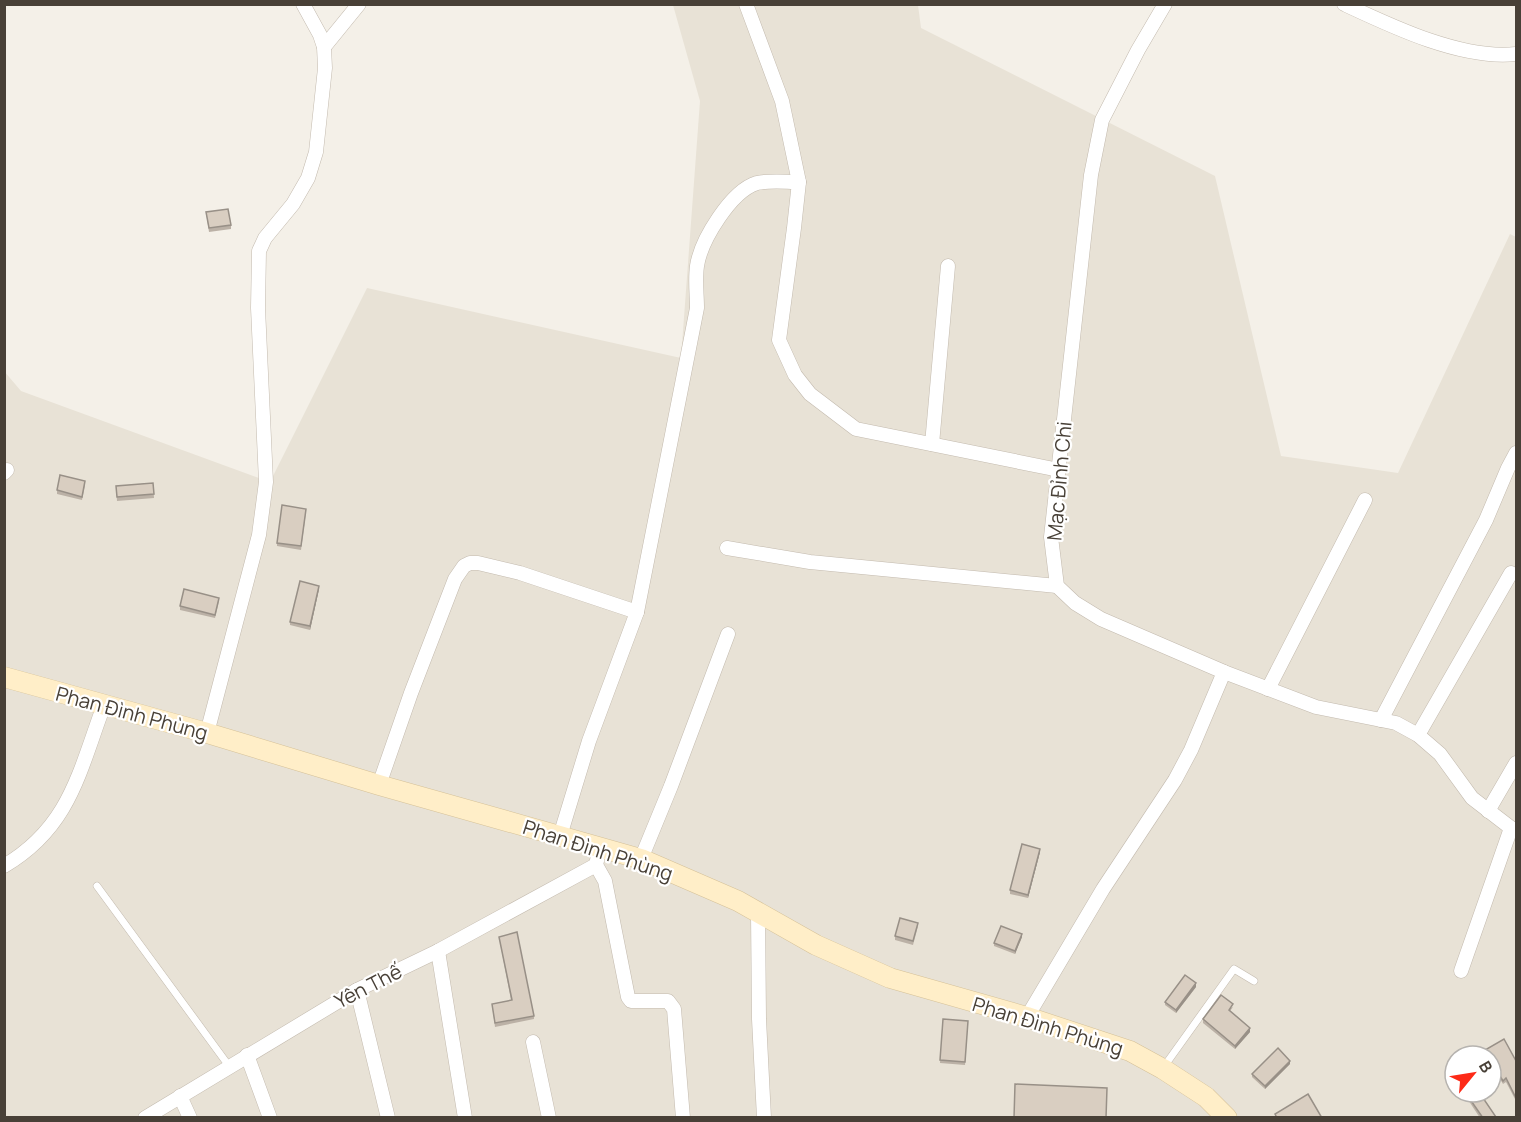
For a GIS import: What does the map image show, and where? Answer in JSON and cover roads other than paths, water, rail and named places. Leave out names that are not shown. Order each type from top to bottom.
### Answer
[{"type":"street","points":[[207,733],[259,535],[264,503],[265,455],[258,308],[259,250],[265,237],[301,192],[313,164],[319,134],[325,68],[324,46],[303,4]]},
{"type":"street","points":[[324,46],[359,4]]},
{"type":"street","points":[[746,4],[782,101],[799,182],[795,228],[779,340],[795,375],[810,394],[856,429],[1059,470]]},
{"type":"street","name":"Mạc Đỉnh Chi","points":[[1057,586],[1051,537],[1092,175],[1102,120],[1138,50],[1166,4]]},
{"type":"street","points":[[1344,4],[1392,26],[1428,39],[1488,54],[1516,54]]},
{"type":"street","points":[[560,836],[589,741],[637,612],[698,308],[697,267],[702,248],[729,204],[747,188],[759,183],[799,182]]},
{"type":"street","points":[[932,444],[948,266]]},
{"type":"street","points":[[1381,720],[1486,520],[1516,453]]},
{"type":"street","points":[[1268,689],[1365,500]]},
{"type":"street","points":[[727,548],[810,562],[1057,586],[1075,603],[1101,619],[1224,672],[1316,707],[1396,723],[1418,735],[1440,754],[1472,798],[1514,829],[1461,971]]},
{"type":"street","points":[[379,785],[415,682],[455,579],[464,566],[470,563],[478,564],[520,573],[637,612]]},
{"type":"street","points":[[1418,735],[1511,573]]},
{"type":"street","points":[[641,859],[729,634]]},
{"type":"street","points":[[1027,1017],[1103,889],[1175,780],[1191,750],[1224,672]]},
{"type":"street","name":"Phan Đình Phùng","points":[[4,677],[207,733],[560,836],[598,856],[641,859],[738,902],[816,945],[890,978],[1027,1017],[1130,1050],[1206,1097],[1227,1118]]},
{"type":"street","points":[[4,866],[29,850],[41,839],[61,812],[104,705]]},
{"type":"street","points":[[1488,811],[1516,763]]},
{"type":"street","points":[[598,856],[605,880],[628,997],[637,1003],[668,1001],[674,1009],[683,1118]]},
{"type":"street","name":"Yên Thế","points":[[145,1118],[357,990],[438,951],[598,856]]},
{"type":"street","points":[[758,913],[759,1019],[764,1118]]},
{"type":"street","points":[[438,951],[465,1118]]},
{"type":"street","points":[[357,990],[388,1118]]},
{"type":"street","points":[[533,1042],[549,1118]]},
{"type":"street","points":[[247,1055],[270,1118]]},
{"type":"street","points":[[180,1096],[190,1118]]},
{"type":"lane","points":[[97,886],[229,1066]]},
{"type":"lane","points":[[1163,1069],[1234,969],[1254,981]]}]
